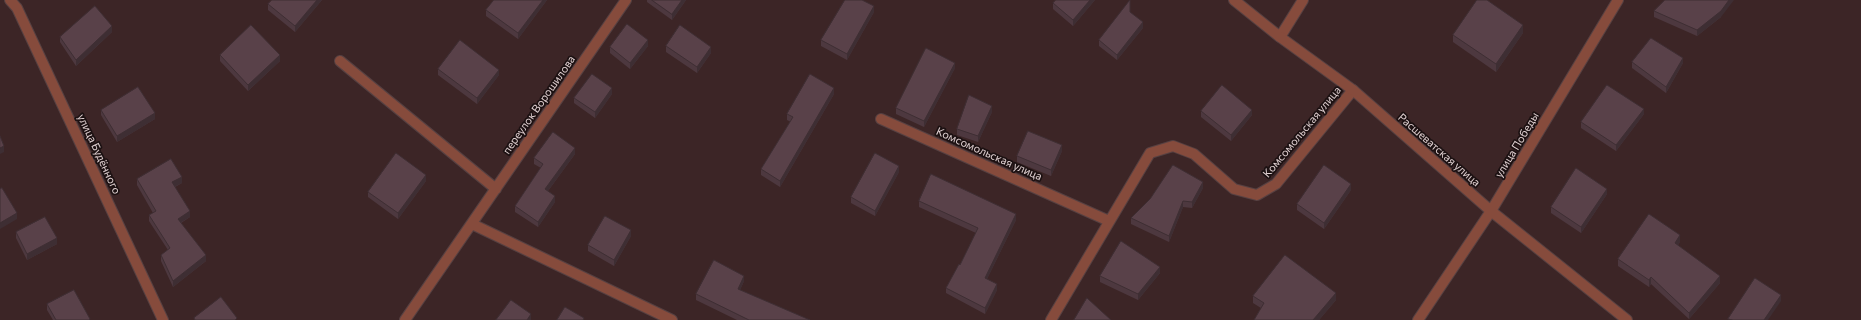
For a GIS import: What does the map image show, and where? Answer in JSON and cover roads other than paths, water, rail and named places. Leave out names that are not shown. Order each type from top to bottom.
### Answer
[{"type":"street","name":"улица Будённого","points":[[10,0],[17,8],[163,320]]},
{"type":"street","name":"переулок Ворошилова","points":[[405,320],[626,0]]},
{"type":"street","name":"Расшеватская улица","points":[[1234,0],[1280,37],[1353,90],[1491,211],[1627,320]]},
{"type":"street","points":[[1280,37],[1303,0]]},
{"type":"street","name":"улица Победы","points":[[1418,320],[1491,211],[1618,0]]},
{"type":"street","points":[[340,60],[496,189]]},
{"type":"street","name":"Комсомольская улица","points":[[1051,320],[1150,153],[1172,146],[1194,154],[1234,189],[1257,195],[1276,184],[1353,90]]},
{"type":"street","name":"Комсомольская улица","points":[[881,119],[1109,221]]},
{"type":"street","points":[[472,224],[672,320]]}]
